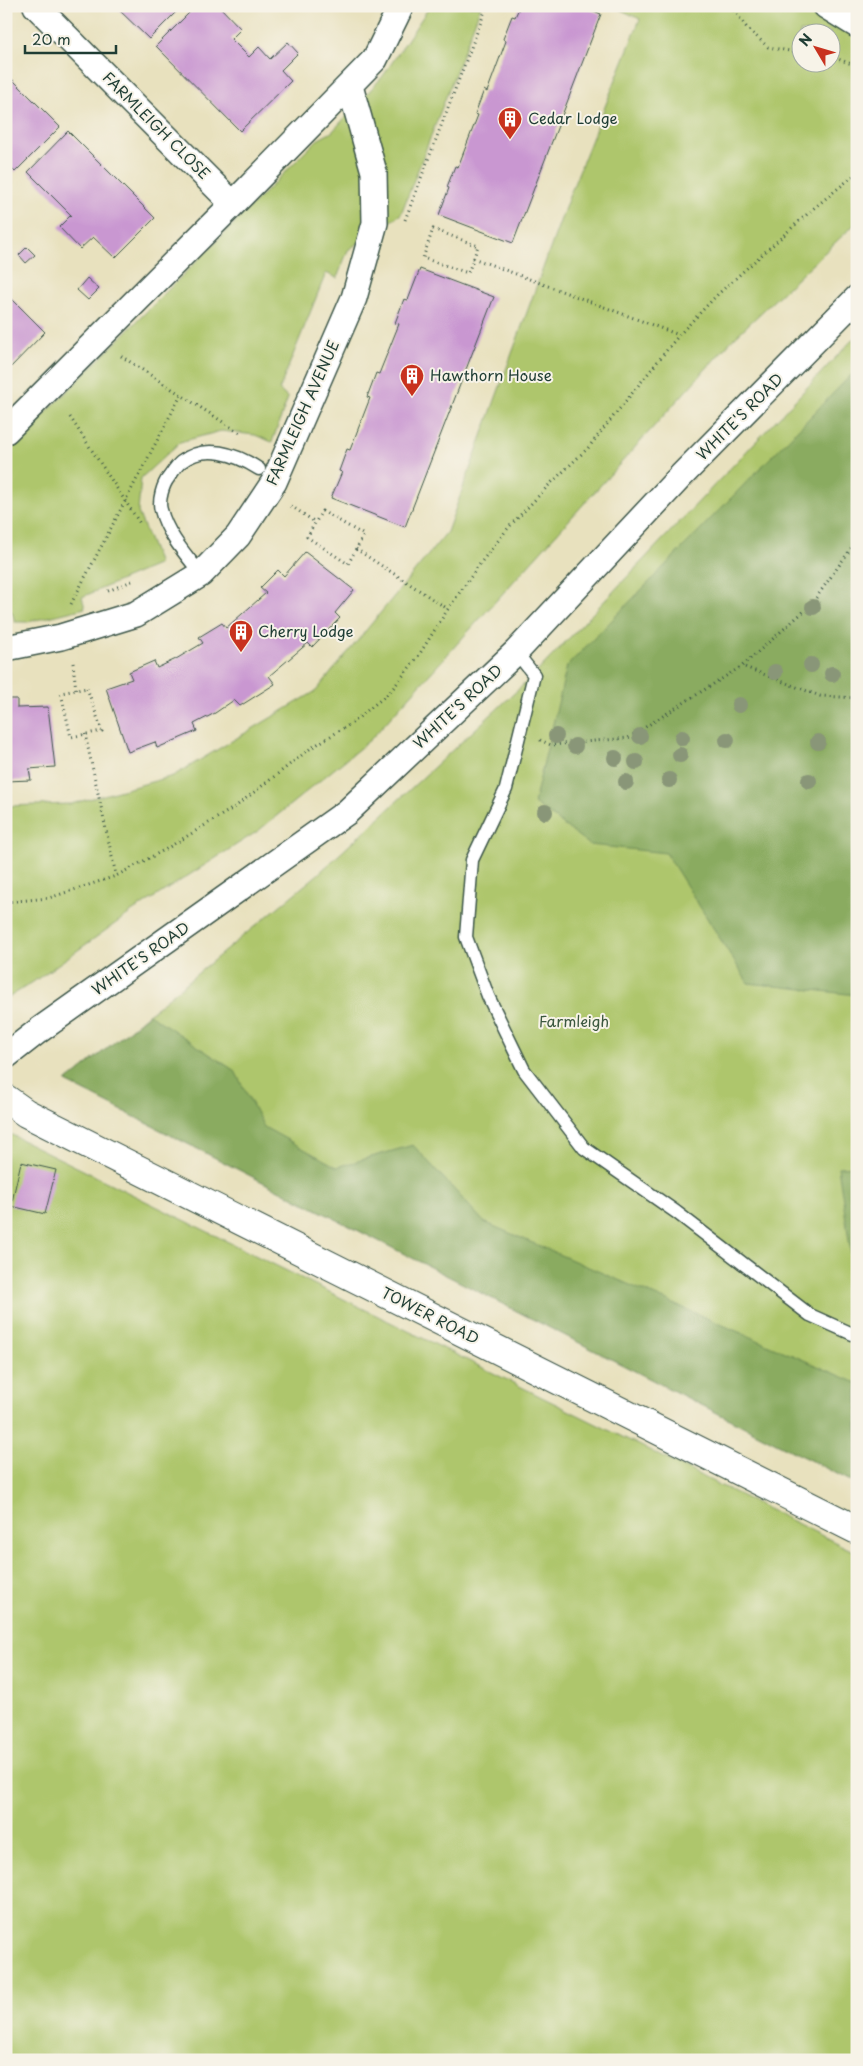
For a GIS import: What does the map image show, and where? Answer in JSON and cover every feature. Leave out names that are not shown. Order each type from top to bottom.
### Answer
[{"type":"street","name":"FARMLEIGH CLOSE","points":[[36,6],[233,204]]},
{"type":"street","points":[[6,430],[350,86],[375,59],[401,6]]},
{"type":"street","points":[[826,6],[857,25]]},
{"type":"street","name":"FARMLEIGH AVENUE","points":[[6,648],[61,638],[136,614],[201,574],[238,536],[274,482],[354,298],[375,223],[374,172],[350,86]]},
{"type":"street","name":"WHITE'S ROAD","points":[[6,1056],[38,1031],[346,812],[516,652],[676,482],[857,298]]},
{"type":"street","name":"TOWER ROAD","points":[[6,1099],[26,1113],[857,1530]]},
{"type":"lane","points":[[201,574],[175,541],[160,508],[164,483],[181,462],[199,453],[219,451],[242,458],[259,469]]},
{"type":"lane","points":[[516,652],[534,676],[506,789],[472,860],[466,937],[488,996],[524,1070],[584,1148],[676,1212],[810,1315],[857,1336]]},
{"type":"path","points":[[731,6],[747,28],[768,47],[790,51]]},
{"type":"path","points":[[840,60],[857,66]]},
{"type":"path","points":[[6,902],[49,898],[116,876],[166,850],[234,807],[311,748],[352,723],[390,692],[417,658],[448,609],[510,527],[549,485],[588,448],[679,335],[718,294],[814,208],[857,173]]},
{"type":"path","points":[[434,229],[478,246],[473,258],[468,273],[423,258],[434,229]]},
{"type":"path","points":[[473,258],[679,335]]},
{"type":"path","points":[[95,342],[126,359],[244,436]]},
{"type":"path","points":[[76,690],[72,658],[61,638],[63,619],[181,395]]},
{"type":"path","points":[[70,417],[146,533]]},
{"type":"path","points":[[289,505],[316,522]]},
{"type":"path","points":[[322,511],[364,535],[356,549],[348,564],[307,537],[322,511]]},
{"type":"path","points":[[521,730],[551,746],[628,738],[742,666],[811,605],[857,540]]},
{"type":"path","points":[[356,549],[448,609]]},
{"type":"path","points":[[104,593],[140,577]]},
{"type":"path","points":[[6,613],[9,613],[9,620]]},
{"type":"path","points":[[742,666],[820,696],[857,698]]},
{"type":"path","points":[[87,688],[102,731],[85,734],[71,737],[61,693],[87,688]]},
{"type":"path","points":[[85,734],[116,876]]},
{"type":"green space","points":[[430,6],[481,6],[401,214],[348,250],[337,278],[326,273],[279,390],[288,398],[272,442],[255,435],[221,431],[180,442],[141,478],[138,512],[159,564],[82,597],[85,608],[28,622],[15,622],[12,612],[6,611],[6,453],[317,140],[332,132],[383,76]]},
{"type":"green space","points":[[613,6],[857,6],[857,222],[733,339],[371,739],[258,831],[133,911],[33,982],[11,996],[6,996],[6,806],[71,804],[173,776],[316,691],[447,532],[570,194],[640,19]]},
{"type":"green space","name":"Farmleigh","points":[[857,335],[857,1484],[66,1082],[317,875],[534,675]]},
{"type":"green space","points":[[857,369],[857,995],[748,983],[666,853],[590,845],[534,803],[567,666]]},
{"type":"green space","points":[[149,1014],[235,1071],[264,1127],[337,1167],[413,1145],[484,1222],[857,1383],[857,1484],[66,1082]]},
{"type":"green space","points":[[6,1132],[857,1553],[857,2060],[6,2060]]},
{"type":"green space","points":[[857,1166],[857,1281],[855,1280],[838,1167]]},
{"type":"building","points":[[115,6],[182,6],[149,39]]},
{"type":"building","points":[[196,6],[200,8],[202,6],[219,6],[241,29],[231,39],[249,57],[259,47],[270,59],[288,42],[298,53],[281,70],[291,81],[240,131],[156,46]]},
{"type":"building","name":"Cedar Lodge","points":[[520,6],[582,6],[601,14],[513,243],[439,215],[455,166],[458,167],[478,115],[475,114],[484,90],[487,92],[506,41],[503,39],[512,16],[515,17]]},
{"type":"building","points":[[6,73],[60,127],[15,172],[6,163]]},
{"type":"building","points":[[68,131],[155,218],[115,258],[93,237],[80,249],[59,227],[71,215],[28,172]]},
{"type":"building","points":[[27,247],[35,255],[26,263],[19,255]]},
{"type":"building","name":"Hawthorn House","points":[[420,269],[494,297],[405,527],[331,498],[342,472],[339,471],[347,449],[350,450],[370,398],[367,397],[376,373],[379,374],[399,324],[395,323],[404,299],[408,300]]},
{"type":"building","points":[[87,278],[99,289],[88,300],[77,290]]},
{"type":"building","points":[[6,293],[45,332],[6,372]]},
{"type":"building","name":"Cherry Lodge","points":[[305,552],[354,590],[335,613],[340,618],[312,647],[308,643],[269,676],[275,684],[240,706],[234,700],[194,724],[197,731],[157,748],[155,742],[128,752],[106,688],[132,679],[129,672],[154,661],[157,668],[176,659],[203,643],[199,637],[222,623],[226,628],[266,593],[260,588],[278,570],[284,576]]},
{"type":"building","points":[[6,699],[17,699],[17,708],[48,707],[55,767],[29,769],[31,780],[6,781]]},
{"type":"building","points":[[21,1162],[56,1170],[45,1214],[11,1206]]},
{"type":"place","name":"Cedar Lodge","points":[[510,140]]},
{"type":"place","name":"Hawthorn House","points":[[412,397]]},
{"type":"place","name":"Cherry Lodge","points":[[241,653]]}]
